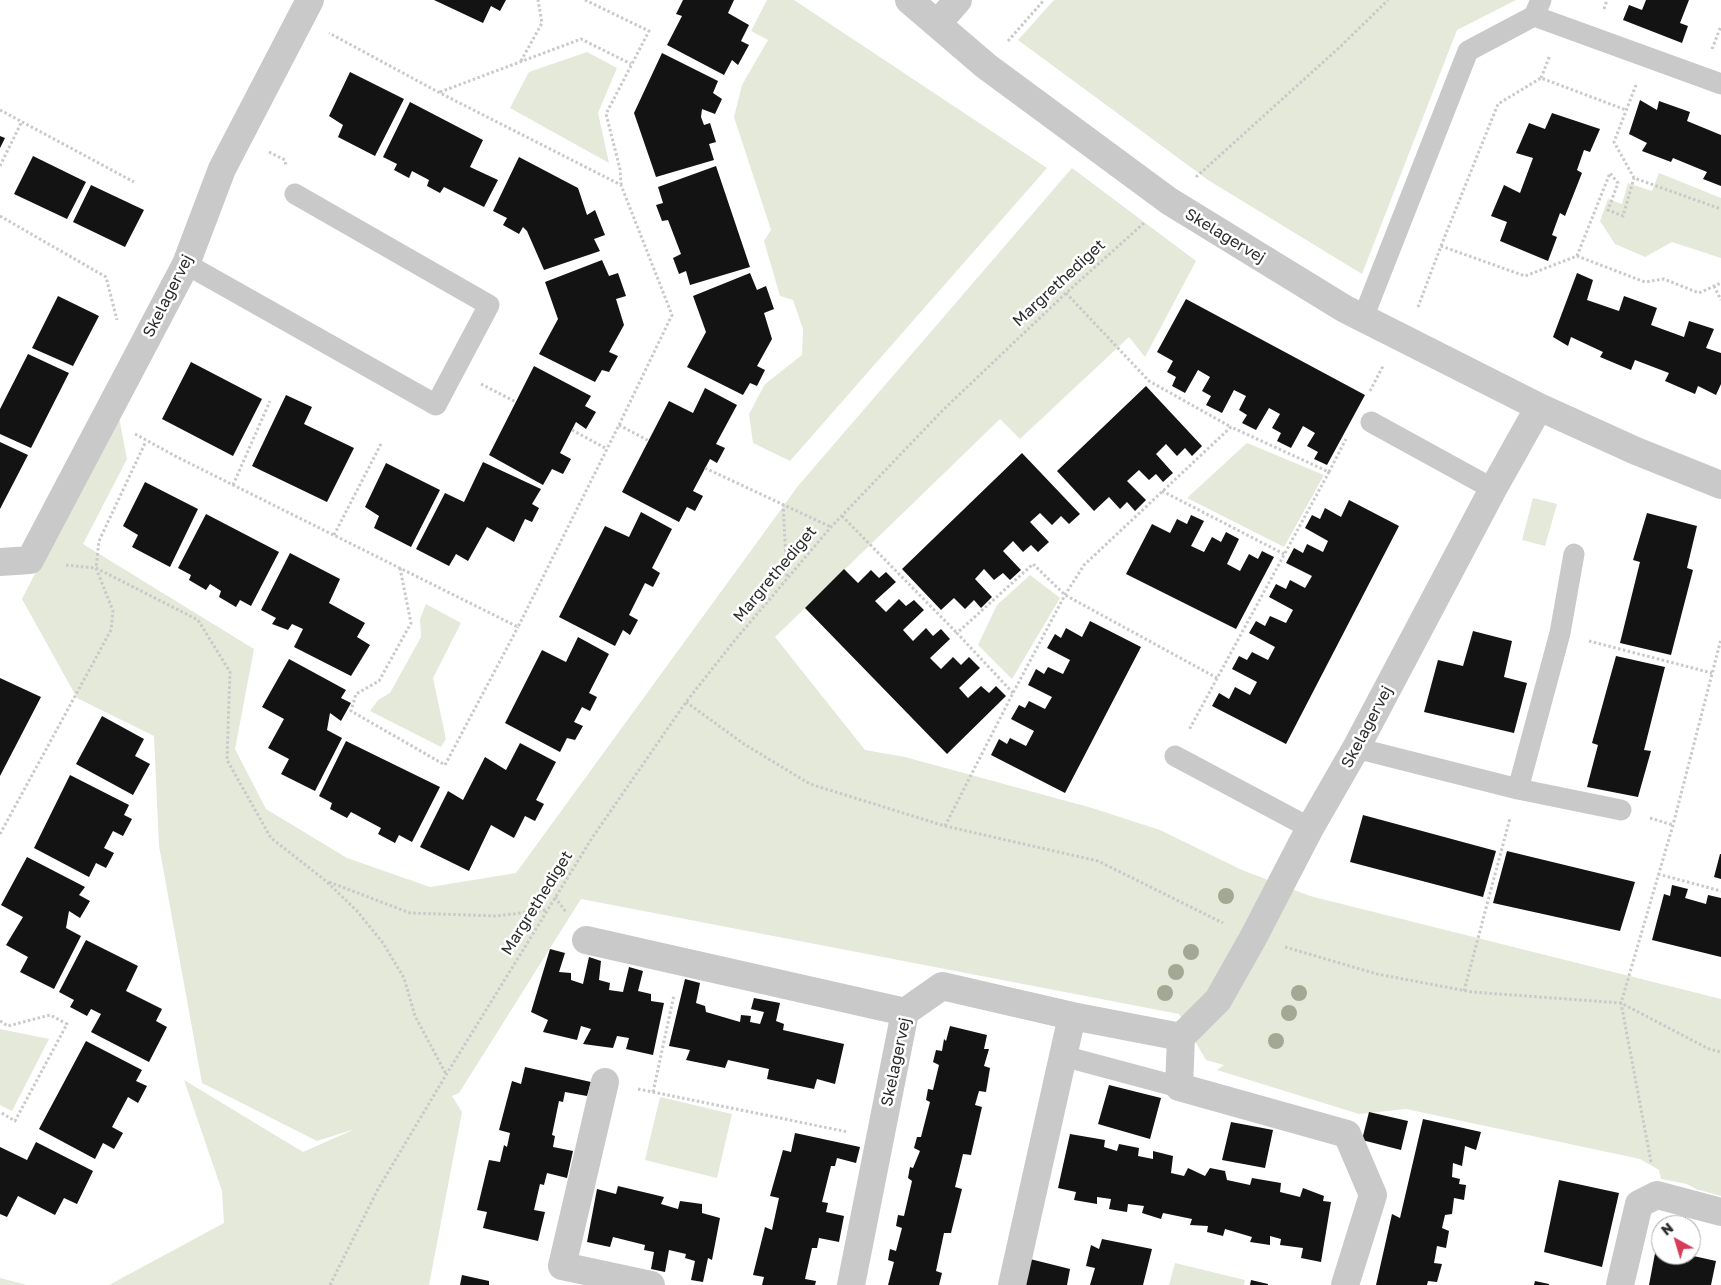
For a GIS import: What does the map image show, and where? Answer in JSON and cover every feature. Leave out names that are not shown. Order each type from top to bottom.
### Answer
[{"type":"street","name":"Skelagervej","points":[[0,562],[30,560],[186,264],[222,169],[310,0]]},
{"type":"street","name":"Skelagervej","points":[[909,0],[986,66],[1169,201],[1345,309],[1539,407],[1636,452],[1721,485]]},
{"type":"street","points":[[937,24],[958,0]]},
{"type":"street","name":"Skelagervej","points":[[851,1285],[905,1012],[942,986],[1072,1016],[1182,1037],[1218,1000],[1539,407]]},
{"type":"street","points":[[586,940],[905,1012]]},
{"type":"street","points":[[1012,1285],[1072,1016]]},
{"type":"street","points":[[1182,1037],[1179,1087],[1347,1134],[1373,1195],[1345,1285]]},
{"type":"street","points":[[605,1082],[562,1266],[651,1285]]},
{"type":"street","points":[[1620,1285],[1639,1204],[1658,1195],[1721,1212]]},
{"type":"lane","points":[[1363,318],[1468,51],[1538,8],[1646,57],[1721,84]]},
{"type":"lane","points":[[186,264],[436,405],[489,305],[295,194]]},
{"type":"lane","points":[[1371,422],[1493,489]]},
{"type":"lane","points":[[1518,790],[1560,633],[1574,554]]},
{"type":"lane","points":[[1356,748],[1518,790],[1621,810]]},
{"type":"lane","points":[[1175,756],[1310,828]]},
{"type":"lane","points":[[1063,1056],[1179,1087]]},
{"type":"path","points":[[522,61],[542,23],[538,0]]},
{"type":"path","points":[[585,0],[649,31],[606,114],[620,169],[621,185]]},
{"type":"path","points":[[986,66],[1044,0]]},
{"type":"path","name":"Margrethediget","points":[[330,1285],[378,1189],[592,838],[686,702],[735,640],[831,527],[943,410],[1066,293],[1341,46],[1388,0]]},
{"type":"path","points":[[440,92],[581,38],[631,64]]},
{"type":"path","points":[[1646,57],[1614,142],[1634,178],[1721,209]]},
{"type":"path","points":[[1414,315],[1498,104],[1541,78],[1626,110]]},
{"type":"path","points":[[0,110],[134,182]]},
{"type":"path","points":[[0,166],[22,121]]},
{"type":"path","points":[[1577,256],[1610,173],[1618,183],[1608,210],[1623,216],[1634,178]]},
{"type":"path","points":[[0,216],[106,277],[130,370]]},
{"type":"path","points":[[1441,246],[1525,276],[1577,256],[1646,282],[1664,279],[1700,294],[1721,283]]},
{"type":"path","points":[[1714,286],[1721,300]]},
{"type":"path","points":[[1066,293],[1149,381],[1231,427],[1329,472],[1175,756]]},
{"type":"path","points":[[1370,392],[1386,362]]},
{"type":"path","points":[[455,370],[516,402]]},
{"type":"path","points":[[233,485],[270,401]]},
{"type":"path","points":[[619,425],[649,441]]},
{"type":"path","points":[[945,826],[1013,692],[1065,595],[1084,566],[1231,427]]},
{"type":"path","points":[[572,430],[607,449]]},
{"type":"path","points":[[0,834],[111,630],[113,612],[96,568],[99,541],[146,441]]},
{"type":"path","points":[[334,535],[381,444]]},
{"type":"path","points":[[705,468],[831,527]]},
{"type":"path","points":[[1162,491],[1284,554]]},
{"type":"path","points":[[783,504],[787,579]]},
{"type":"path","points":[[842,516],[1013,692]]},
{"type":"path","points":[[957,633],[1033,564],[1065,595],[1217,678]]},
{"type":"path","points":[[96,568],[198,620],[230,672],[227,760],[271,838],[326,881],[357,911],[383,944],[404,978],[415,1016],[446,1075]]},
{"type":"path","points":[[400,568],[411,623],[379,682],[356,694],[351,711],[445,765],[518,627]]},
{"type":"path","points":[[1560,633],[1712,673]]},
{"type":"path","points":[[1658,1195],[1621,1003],[1673,824],[1721,639]]},
{"type":"path","points":[[686,702],[744,744],[810,784],[945,826],[1098,861],[1253,938],[1377,974],[1464,991],[1621,1003],[1709,1049],[1721,1052]]},
{"type":"path","points":[[1464,991],[1518,790]]},
{"type":"path","points":[[1658,874],[1721,891]]},
{"type":"path","points":[[326,881],[410,913],[496,916],[547,910]]},
{"type":"path","points":[[653,1092],[682,962]]},
{"type":"path","points":[[0,1021],[8,1026],[50,1015],[67,1024],[15,1121],[0,1112]]},
{"type":"path","points":[[605,1082],[880,1138]]},
{"type":"shaded area","points":[[767,0],[794,0],[1047,168],[790,461],[753,443],[749,414],[765,384],[802,355],[803,329],[793,300],[780,296],[764,241],[771,230],[734,117],[742,85],[768,40],[751,31]]},
{"type":"shaded area","points":[[1054,0],[1516,0],[1457,30],[1362,274],[1208,180],[1018,40]]},
{"type":"shaded area","points":[[587,52],[617,68],[598,113],[609,163],[510,108],[529,72]]},
{"type":"shaded area","points":[[1072,168],[1196,261],[1145,357],[1129,337],[1020,439],[1000,419],[775,637],[865,750],[905,757],[1092,808],[1160,830],[1242,870],[1310,896],[1721,999],[1721,1196],[1696,1189],[1687,1184],[1661,1179],[1659,1170],[1640,1159],[1406,1109],[1359,1114],[1217,1070],[1224,1065],[1206,1060],[1179,1014],[581,899],[459,1093],[452,1096],[462,1112],[429,1285],[109,1285],[224,1223],[222,1191],[184,1080],[303,1152],[355,1129],[317,1141],[202,1083],[159,846],[154,736],[77,698],[22,599],[118,412],[127,459],[83,544],[254,649],[235,749],[266,809],[347,858],[430,887],[516,873],[798,486]]},
{"type":"shaded area","points":[[1659,173],[1721,198],[1721,258],[1672,242],[1645,257],[1615,244],[1600,221],[1608,199],[1622,204],[1628,183],[1652,191]]},
{"type":"shaded area","points":[[1247,443],[1324,475],[1284,547],[1187,498]]},
{"type":"shaded area","points":[[1533,498],[1557,504],[1545,546],[1522,540]]},
{"type":"shaded area","points":[[1030,575],[1060,598],[1012,679],[978,645],[997,605]]},
{"type":"shaded area","points":[[426,604],[461,623],[433,678],[446,739],[441,747],[370,711],[378,700],[390,693],[421,637],[420,619]]},
{"type":"shaded area","points":[[0,1029],[49,1039],[12,1111],[0,1105]]},
{"type":"shaded area","points":[[660,1097],[732,1114],[717,1178],[645,1160]]},
{"type":"shaded area","points":[[1175,1263],[1245,1280],[1244,1285],[1169,1285]]},
{"type":"shaded area","points":[[0,1278],[27,1285],[0,1285]]},
{"type":"building","points":[[434,0],[506,0],[500,11],[491,6],[483,23]]},
{"type":"building","points":[[683,0],[734,0],[728,13],[749,25],[741,41],[749,45],[738,65],[732,60],[724,75],[667,45],[682,16],[676,14]]},
{"type":"building","points":[[1646,0],[1689,0],[1680,23],[1688,26],[1682,43],[1623,20],[1629,5],[1642,10]]},
{"type":"building","points":[[662,53],[718,81],[713,93],[722,99],[715,114],[702,109],[701,117],[704,125],[710,123],[716,142],[709,144],[714,160],[656,177],[634,113]]},
{"type":"building","points":[[350,72],[404,99],[375,156],[338,137],[343,125],[329,116]]},
{"type":"building","points":[[1640,100],[1657,110],[1659,101],[1690,112],[1687,121],[1721,135],[1721,186],[1703,179],[1707,172],[1673,158],[1671,162],[1642,151],[1647,143],[1629,134]]},
{"type":"building","points":[[410,102],[483,140],[470,167],[498,180],[484,207],[444,187],[440,193],[427,186],[429,180],[412,171],[409,178],[394,170],[397,164],[383,157]]},
{"type":"building","points":[[1552,113],[1600,129],[1590,152],[1584,150],[1577,170],[1582,173],[1565,216],[1560,213],[1552,235],[1557,237],[1548,261],[1500,241],[1507,222],[1491,216],[1504,185],[1520,193],[1533,158],[1516,153],[1529,123],[1545,129]]},
{"type":"building","points":[[0,136],[5,138],[0,148]]},
{"type":"building","points":[[33,156],[86,182],[67,219],[14,194]]},
{"type":"building","points":[[519,157],[578,188],[587,215],[595,210],[605,235],[594,239],[600,251],[544,270],[527,231],[523,227],[519,234],[503,225],[507,218],[493,211]]},
{"type":"building","points":[[716,166],[750,267],[690,285],[686,271],[679,274],[673,258],[681,254],[668,220],[662,221],[656,205],[663,203],[658,187]]},
{"type":"building","points":[[91,185],[144,210],[125,247],[73,222]]},
{"type":"building","points":[[602,260],[609,276],[618,273],[626,296],[616,299],[624,325],[609,352],[618,356],[609,372],[602,370],[595,382],[539,354],[558,319],[545,282]]},
{"type":"building","points":[[750,273],[757,290],[766,286],[774,309],[764,313],[772,339],[757,366],[765,370],[757,386],[750,383],[743,395],[687,367],[706,332],[693,296]]},
{"type":"building","points":[[1577,273],[1593,280],[1587,300],[1619,311],[1624,296],[1657,308],[1651,325],[1684,337],[1689,321],[1714,329],[1706,348],[1721,353],[1721,384],[1716,395],[1698,386],[1695,394],[1665,381],[1669,373],[1635,360],[1631,370],[1600,357],[1603,352],[1571,337],[1568,346],[1553,337]]},
{"type":"building","points":[[58,296],[99,316],[73,366],[32,348]]},
{"type":"building","points":[[1186,299],[1365,395],[1327,465],[1314,459],[1318,452],[1307,446],[1315,433],[1303,426],[1291,448],[1277,441],[1281,433],[1272,428],[1280,414],[1269,408],[1256,430],[1242,423],[1247,415],[1239,410],[1246,396],[1234,390],[1222,413],[1206,405],[1211,396],[1202,391],[1210,377],[1198,370],[1185,393],[1172,386],[1176,377],[1167,372],[1173,361],[1157,352]]},
{"type":"building","points":[[28,354],[69,373],[31,448],[0,434],[0,409]]},
{"type":"building","points":[[191,362],[262,399],[233,456],[162,419]]},
{"type":"building","points":[[534,366],[591,396],[585,406],[596,412],[586,429],[576,422],[560,453],[571,459],[563,474],[552,469],[543,485],[489,455]]},
{"type":"building","points":[[1146,386],[1202,446],[1192,456],[1185,448],[1177,456],[1166,444],[1156,454],[1173,473],[1163,482],[1156,474],[1149,480],[1139,470],[1127,481],[1146,500],[1135,511],[1127,502],[1120,509],[1109,497],[1094,511],[1057,471]]},
{"type":"building","points":[[705,388],[737,405],[716,444],[725,448],[717,463],[710,459],[693,491],[703,496],[695,511],[687,507],[679,522],[622,492],[669,401],[693,413]]},
{"type":"building","points":[[286,395],[312,407],[304,424],[354,448],[327,502],[252,466]]},
{"type":"building","points":[[0,442],[28,455],[0,509]]},
{"type":"building","points":[[1022,453],[1080,514],[1069,524],[1061,516],[1052,525],[1040,513],[1030,522],[1049,542],[1038,552],[1031,545],[1023,552],[1013,541],[1003,551],[1021,570],[1010,580],[1003,573],[994,580],[984,569],[975,579],[992,597],[981,608],[974,600],[965,609],[954,598],[941,610],[902,569]]},
{"type":"building","points":[[483,462],[541,489],[532,504],[539,508],[532,522],[525,519],[514,542],[487,527],[468,561],[456,554],[449,566],[416,549],[445,493],[464,502]]},
{"type":"building","points":[[386,463],[440,490],[411,547],[374,528],[379,516],[365,507]]},
{"type":"building","points":[[145,482],[198,509],[170,567],[132,547],[138,535],[123,526]]},
{"type":"building","points":[[1349,500],[1399,526],[1286,744],[1212,706],[1219,693],[1229,699],[1235,687],[1250,695],[1257,682],[1232,669],[1239,656],[1247,660],[1252,652],[1268,660],[1275,647],[1249,633],[1256,621],[1265,626],[1270,616],[1286,623],[1293,610],[1269,597],[1276,584],[1286,589],[1290,580],[1305,588],[1312,576],[1286,563],[1294,548],[1303,553],[1307,544],[1323,552],[1328,541],[1305,528],[1312,515],[1320,519],[1325,508],[1341,517]]},
{"type":"building","points":[[641,512],[672,529],[652,568],[660,573],[653,587],[645,583],[629,615],[638,620],[630,635],[623,630],[615,646],[559,617],[605,526],[629,537]]},
{"type":"building","points":[[1647,513],[1697,526],[1687,568],[1693,570],[1671,655],[1620,643],[1640,562],[1633,560]]},
{"type":"building","points":[[206,514],[279,552],[251,606],[240,600],[236,607],[219,597],[221,591],[210,584],[206,590],[189,580],[191,575],[178,568]]},
{"type":"building","points":[[1191,515],[1204,521],[1191,546],[1204,552],[1212,537],[1221,542],[1226,532],[1239,539],[1227,564],[1240,571],[1249,554],[1258,559],[1262,551],[1274,557],[1236,629],[1126,574],[1152,524],[1170,533],[1177,519],[1187,524]]},
{"type":"building","points":[[290,553],[340,579],[329,603],[365,623],[357,637],[370,645],[351,676],[294,647],[303,629],[292,624],[288,630],[272,624],[276,618],[261,610]]},
{"type":"building","points":[[844,569],[858,583],[871,570],[879,578],[886,572],[896,582],[875,601],[886,612],[899,599],[906,606],[914,600],[924,610],[903,630],[913,641],[926,628],[933,636],[941,629],[950,639],[930,658],[941,669],[953,657],[961,665],[969,657],[980,668],[959,688],[968,698],[981,686],[989,693],[996,686],[1006,696],[947,754],[805,608]]},
{"type":"building","points":[[1090,621],[1141,647],[1065,793],[991,755],[999,739],[1007,744],[1010,738],[1026,746],[1034,731],[1011,719],[1019,705],[1025,708],[1029,701],[1045,709],[1052,697],[1028,685],[1036,669],[1044,674],[1048,667],[1063,674],[1070,660],[1047,648],[1055,634],[1061,638],[1066,628],[1082,637]]},
{"type":"building","points":[[1473,631],[1512,641],[1504,677],[1527,683],[1514,733],[1424,712],[1438,660],[1463,666]]},
{"type":"building","points":[[578,637],[609,654],[589,693],[597,697],[590,711],[582,707],[574,722],[583,726],[575,740],[567,738],[560,752],[505,723],[542,650],[566,662]]},
{"type":"building","points":[[1616,656],[1665,667],[1644,750],[1651,751],[1638,797],[1587,787],[1598,745],[1592,743]]},
{"type":"building","points":[[289,659],[346,690],[341,698],[351,703],[341,721],[330,713],[327,730],[342,738],[315,791],[281,774],[289,759],[268,748],[284,719],[262,707]]},
{"type":"building","points":[[0,678],[41,697],[0,776]]},
{"type":"building","points":[[102,716],[144,739],[135,756],[150,764],[133,795],[76,764]]},
{"type":"building","points":[[346,741],[440,787],[412,842],[399,835],[395,843],[378,834],[381,828],[351,812],[347,818],[330,809],[332,803],[319,796]]},
{"type":"building","points":[[520,743],[556,762],[536,800],[544,804],[535,821],[525,816],[514,838],[491,825],[469,871],[420,847],[448,791],[463,800],[485,757],[506,770]]},
{"type":"building","points":[[70,775],[129,805],[124,815],[132,819],[123,836],[113,831],[104,848],[114,853],[106,868],[96,863],[89,877],[34,848]]},
{"type":"building","points":[[1363,815],[1496,851],[1483,897],[1350,862]]},
{"type":"building","points":[[1507,851],[1635,882],[1620,931],[1493,903]]},
{"type":"building","points":[[1721,854],[1721,879],[1714,877]]},
{"type":"building","points":[[27,857],[85,887],[79,895],[90,901],[80,918],[69,911],[66,928],[81,936],[54,989],[20,972],[28,957],[6,945],[23,917],[1,905]]},
{"type":"building","points":[[1672,885],[1688,889],[1685,898],[1706,904],[1708,895],[1721,898],[1721,957],[1652,940],[1664,894],[1670,896]]},
{"type":"building","points":[[86,940],[138,966],[126,991],[162,1009],[156,1021],[167,1027],[149,1062],[91,1032],[101,1014],[91,1009],[87,1016],[70,1007],[74,1000],[59,992]]},
{"type":"building","points":[[550,949],[565,953],[559,972],[571,973],[571,980],[583,984],[589,957],[601,961],[599,980],[610,983],[609,990],[623,992],[629,967],[643,971],[638,991],[651,994],[651,1001],[664,1003],[653,1055],[626,1049],[629,1038],[617,1036],[613,1048],[583,1044],[591,1029],[581,1026],[577,1040],[543,1032],[548,1020],[531,1012]]},
{"type":"building","points":[[685,979],[700,983],[696,1003],[705,1006],[706,1012],[740,1022],[741,1015],[751,1016],[750,1022],[760,1024],[764,1012],[751,1009],[754,998],[780,1003],[776,1021],[784,1024],[783,1030],[844,1044],[835,1084],[817,1079],[814,1089],[767,1079],[769,1069],[728,1060],[725,1068],[686,1060],[690,1050],[669,1046]]},
{"type":"building","points":[[950,1026],[987,1035],[984,1049],[989,1049],[984,1066],[990,1068],[986,1092],[979,1091],[975,1105],[982,1107],[971,1155],[963,1154],[955,1187],[962,1189],[951,1233],[944,1233],[936,1271],[942,1273],[939,1285],[888,1285],[894,1262],[888,1260],[890,1249],[896,1251],[902,1228],[896,1226],[898,1215],[904,1216],[912,1181],[908,1178],[910,1167],[913,1168],[920,1151],[914,1148],[917,1137],[921,1137],[930,1102],[926,1100],[928,1089],[933,1090],[939,1065],[933,1062],[936,1050],[942,1051],[944,1039],[946,1041]]},
{"type":"building","points":[[86,1041],[142,1070],[136,1081],[147,1086],[138,1103],[128,1097],[112,1127],[123,1133],[114,1149],[103,1143],[95,1159],[39,1129]]},
{"type":"building","points":[[525,1067],[591,1082],[587,1096],[565,1092],[563,1102],[559,1101],[552,1135],[555,1136],[553,1147],[573,1151],[567,1178],[547,1173],[544,1185],[540,1184],[534,1210],[545,1212],[538,1241],[483,1228],[487,1212],[477,1210],[489,1160],[500,1162],[504,1145],[507,1147],[510,1133],[499,1130],[512,1081],[521,1084]]},
{"type":"building","points":[[1109,1085],[1161,1098],[1150,1139],[1098,1124]]},
{"type":"building","points":[[1369,1112],[1408,1121],[1401,1150],[1362,1140]]},
{"type":"building","points":[[1423,1119],[1481,1132],[1476,1150],[1465,1146],[1462,1166],[1453,1163],[1452,1177],[1460,1179],[1459,1184],[1466,1185],[1464,1200],[1454,1198],[1452,1214],[1445,1215],[1442,1228],[1449,1231],[1446,1248],[1437,1246],[1434,1263],[1442,1264],[1437,1282],[1428,1281],[1427,1285],[1376,1285],[1392,1214],[1400,1218]]},
{"type":"building","points":[[1231,1122],[1273,1130],[1265,1168],[1222,1160]]},
{"type":"building","points":[[795,1133],[860,1147],[856,1163],[837,1158],[835,1166],[831,1166],[822,1202],[828,1203],[826,1212],[844,1216],[839,1242],[819,1238],[817,1248],[812,1248],[805,1279],[816,1281],[815,1285],[762,1285],[764,1277],[753,1275],[765,1227],[772,1230],[779,1198],[770,1196],[783,1150],[791,1152]]},
{"type":"building","points":[[1070,1134],[1105,1140],[1104,1147],[1117,1151],[1119,1144],[1139,1148],[1138,1156],[1153,1159],[1153,1151],[1173,1156],[1171,1173],[1184,1176],[1188,1168],[1205,1176],[1210,1168],[1225,1171],[1227,1180],[1250,1185],[1252,1178],[1281,1183],[1280,1192],[1300,1197],[1303,1188],[1324,1196],[1323,1201],[1331,1202],[1321,1262],[1301,1258],[1303,1248],[1280,1245],[1281,1239],[1270,1236],[1270,1245],[1250,1242],[1252,1237],[1225,1229],[1223,1236],[1207,1232],[1208,1226],[1190,1225],[1192,1219],[1163,1213],[1161,1219],[1142,1213],[1144,1206],[1128,1204],[1127,1212],[1109,1209],[1111,1199],[1097,1197],[1097,1204],[1074,1200],[1076,1192],[1058,1188]]},
{"type":"building","points":[[36,1142],[93,1171],[77,1204],[64,1198],[55,1215],[18,1196],[7,1217],[0,1214],[0,1147],[27,1160]]},
{"type":"building","points":[[1559,1180],[1619,1193],[1602,1267],[1544,1252]]},
{"type":"building","points":[[618,1186],[664,1197],[661,1204],[678,1209],[680,1201],[702,1204],[702,1213],[720,1218],[712,1260],[708,1258],[703,1282],[691,1280],[695,1261],[685,1258],[686,1254],[669,1250],[665,1272],[651,1269],[654,1252],[644,1250],[645,1245],[613,1237],[610,1247],[587,1242],[597,1189],[616,1194]]},
{"type":"building","points":[[1102,1239],[1152,1249],[1143,1285],[1090,1285],[1095,1268],[1086,1266],[1091,1245],[1099,1249]]},
{"type":"building","points":[[1701,1258],[1716,1261],[1711,1285],[1649,1285],[1653,1265],[1701,1265]]},
{"type":"building","points":[[1030,1259],[1070,1269],[1067,1285],[1023,1285]]},
{"type":"building","points":[[462,1275],[489,1281],[489,1285],[460,1285]]},
{"type":"building","points":[[1251,1280],[1268,1284],[1268,1285],[1250,1285]]},
{"type":"building","points":[[1535,1281],[1549,1284],[1549,1285],[1534,1285]]}]
